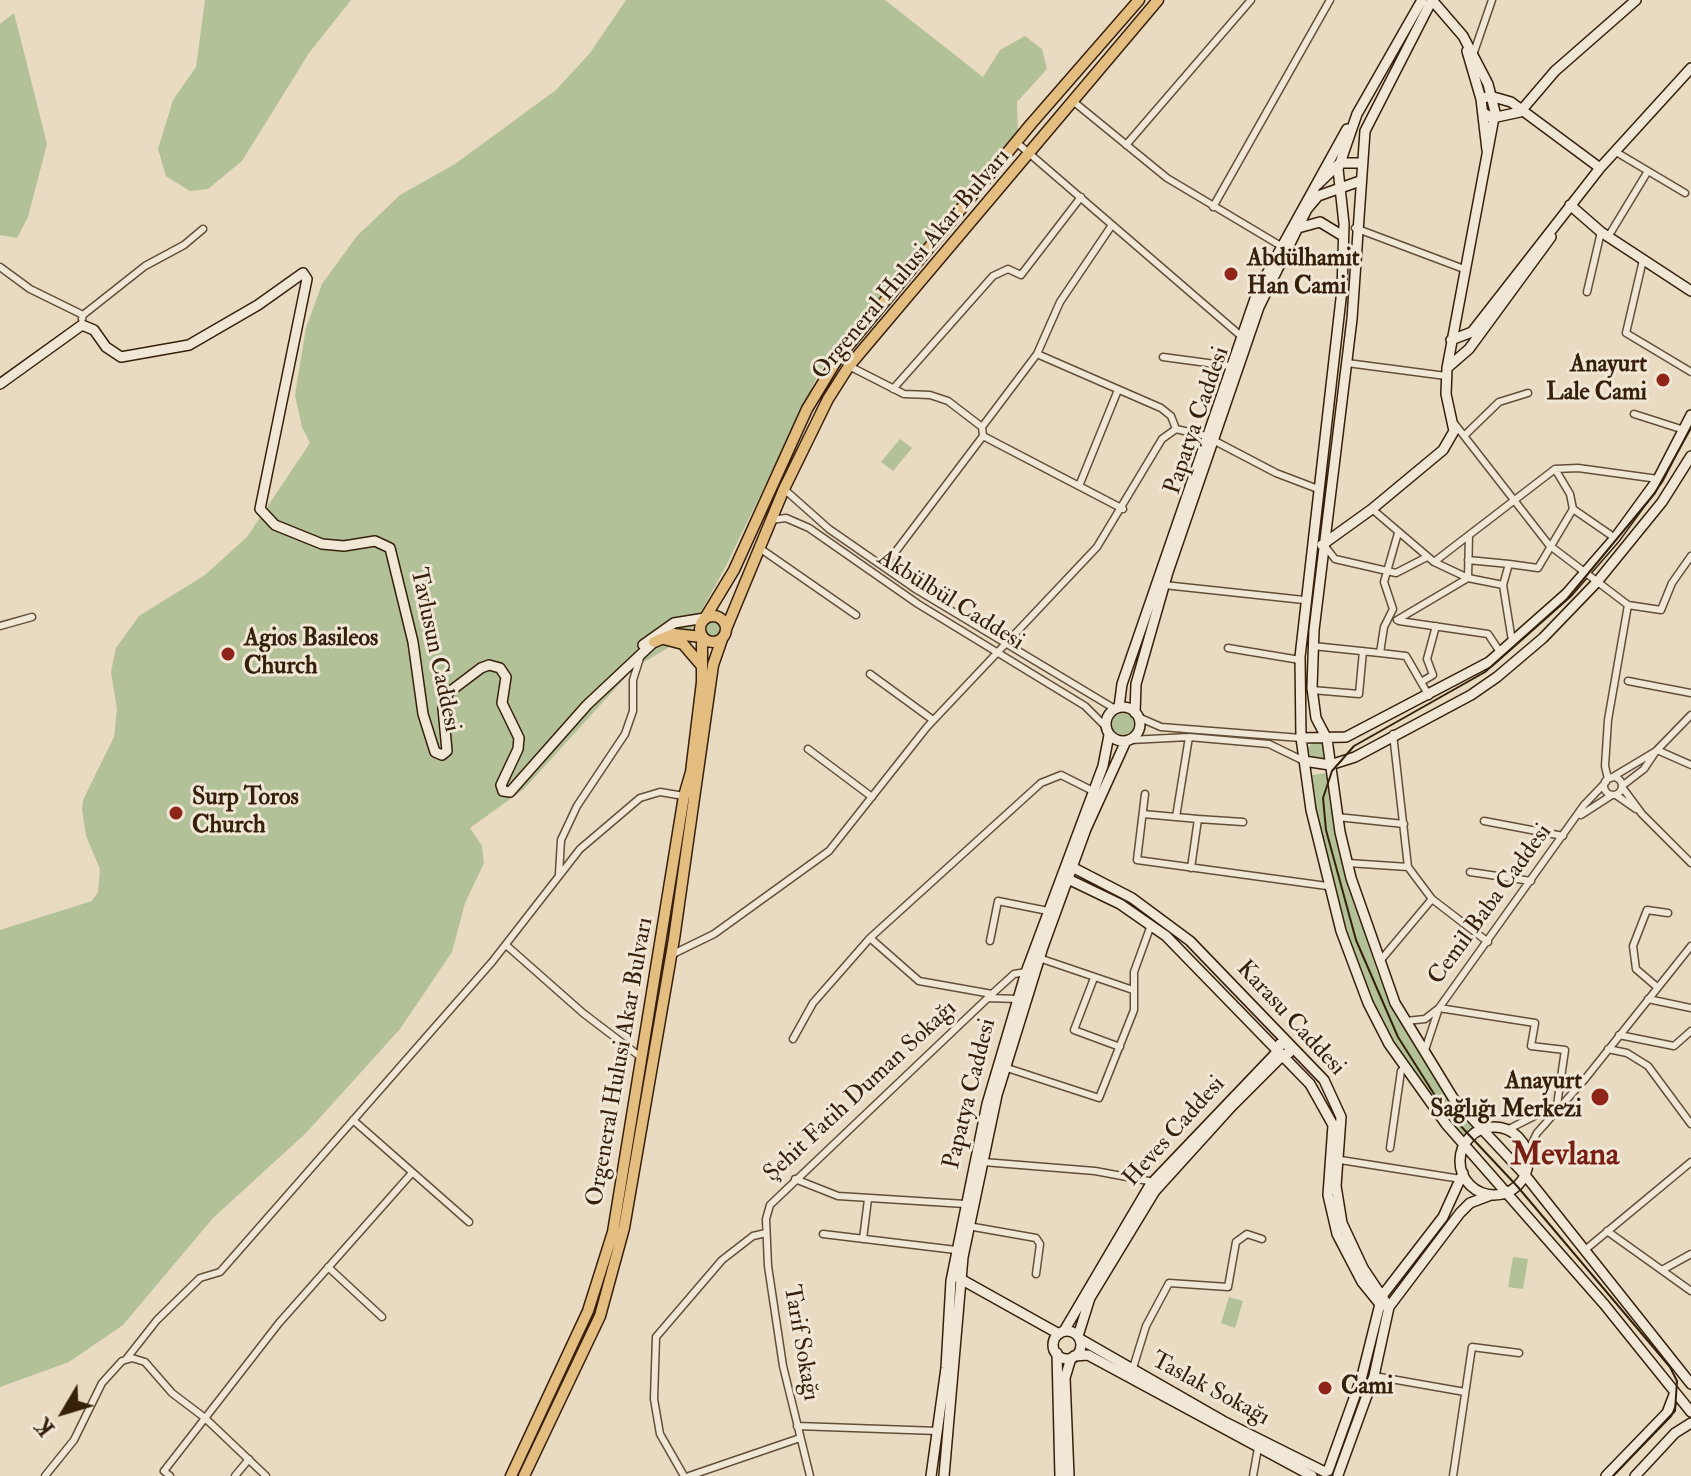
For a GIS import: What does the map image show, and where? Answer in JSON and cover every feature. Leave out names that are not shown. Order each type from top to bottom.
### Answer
[{"type":"main road","name":"Orgeneral Hulusi Akar Bulvarı","points":[[705,618],[734,570],[807,409],[838,358],[1016,142],[1139,0]]},
{"type":"main road","name":"Orgeneral Hulusi Akar Bulvarı","points":[[524,1476],[600,1316],[624,1228],[671,955],[713,665],[758,547],[828,399],[849,366],[1158,0]]},
{"type":"main road","points":[[654,642],[667,635],[702,637],[709,642],[724,634],[720,619],[705,618],[700,628],[702,637]]},
{"type":"main road","name":"Orgeneral Hulusi Akar Bulvarı","points":[[511,1476],[593,1298],[613,1232],[684,796],[691,772],[703,668],[702,637]]},
{"type":"main road","points":[[654,642],[670,639],[683,644],[703,668]]},
{"type":"street","points":[[1126,145],[1251,0]]},
{"type":"street","points":[[1213,207],[1330,0]]},
{"type":"street","points":[[1422,0],[1357,114],[1340,163],[1343,236],[1340,317],[1318,489],[1320,544],[1304,600],[1300,660],[1301,738],[1327,886],[1368,1003],[1405,1067],[1465,1146],[1604,1304],[1691,1412]]},
{"type":"street","points":[[1320,544],[1372,509],[1446,446],[1453,434],[1446,372],[1494,118],[1493,97],[1463,36],[1432,0],[1367,125],[1360,163],[1347,363],[1320,544],[1313,646],[1312,690],[1316,718],[1327,739],[1337,817],[1347,863],[1378,963],[1406,1021],[1453,1098],[1525,1175],[1691,1384]]},
{"type":"street","points":[[1473,55],[1492,0]]},
{"type":"street","points":[[1484,113],[1494,118],[1520,112],[1555,71],[1636,0]]},
{"type":"street","points":[[1463,36],[1484,113],[1487,151]]},
{"type":"street","points":[[1451,340],[1472,332],[1600,168],[1691,68]]},
{"type":"street","points":[[1481,99],[1493,97],[1507,100],[1600,168]]},
{"type":"street","points":[[1074,102],[1126,145],[1213,207],[1281,246]]},
{"type":"street","name":"Papatya Caddesi","points":[[1234,366],[1241,336],[1281,246],[1357,114]]},
{"type":"street","points":[[1016,142],[1241,336]]},
{"type":"street","points":[[1616,152],[1685,193]]},
{"type":"street","points":[[1310,191],[1340,163],[1360,163]]},
{"type":"street","points":[[1587,292],[1605,234],[1648,171]]},
{"type":"street","name":"Papatya Caddesi","points":[[1117,708],[1122,684],[1234,366],[1268,285],[1318,196],[1360,181]]},
{"type":"street","points":[[893,389],[993,276],[1008,269],[1021,275],[1081,197]]},
{"type":"street","points":[[1570,205],[1605,234],[1691,291]]},
{"type":"street","points":[[1446,372],[1469,349],[1547,244],[1570,205]]},
{"type":"street","points":[[1298,228],[1308,223],[1325,223],[1343,236]]},
{"type":"street","points":[[982,427],[1037,354],[1060,302],[1112,225]]},
{"type":"street","points":[[1355,228],[1464,269]]},
{"type":"street","points":[[0,384],[85,322],[145,266],[184,245],[203,229]]},
{"type":"street","points":[[1643,260],[1626,333],[1691,372]]},
{"type":"street","points":[[0,267],[85,322]]},
{"type":"street","name":"Tavlusun Caddesi","points":[[85,322],[117,355],[131,358],[164,352],[202,339],[267,300],[298,274],[306,275],[260,509],[275,525],[322,544],[344,546],[375,541],[390,548],[413,642],[423,714],[437,754],[447,751],[443,708],[448,693],[481,668],[489,665],[500,668],[506,677],[502,703],[519,738],[518,749],[501,785],[503,791],[510,792],[565,728],[654,642]]},
{"type":"street","points":[[1037,354],[1165,410],[1176,429],[1209,438],[1276,473],[1318,489]]},
{"type":"street","points":[[1163,357],[1234,366]]},
{"type":"street","points":[[1347,363],[1446,372]]},
{"type":"street","points":[[849,366],[904,394],[940,397],[964,410],[982,427],[983,436],[884,567]]},
{"type":"street","points":[[1079,486],[1118,390]]},
{"type":"street","points":[[1465,435],[1499,402],[1528,393]]},
{"type":"street","points":[[1634,414],[1684,430]]},
{"type":"street","points":[[1691,415],[1658,479],[1615,538],[1567,593],[1500,652],[1429,696],[1346,737],[1301,738],[1161,727],[1117,708],[1106,718],[1108,731],[1128,740],[1189,737],[1269,744],[1304,761],[1330,765],[1355,757],[1471,695],[1543,638],[1597,582],[1662,502],[1691,456]]},
{"type":"street","points":[[1454,423],[1549,545],[1628,605],[1661,610],[1672,583],[1691,556]]},
{"type":"street","points":[[671,955],[714,934],[814,864],[846,832],[933,720],[1089,557],[1123,509],[1159,442],[1176,429]]},
{"type":"street","points":[[983,436],[1123,509]]},
{"type":"street","name":"Papatya Caddesi","points":[[1137,715],[1136,684],[1209,438]]},
{"type":"street","points":[[1434,562],[1555,469],[1578,468],[1658,479]]},
{"type":"street","points":[[1555,469],[1570,494],[1573,509],[1615,538]]},
{"type":"street","name":"Akbülbül Caddesi","points":[[784,489],[815,518],[884,567],[1005,644],[1117,708]]},
{"type":"street","points":[[1372,509],[1434,562],[1468,578],[1503,585]]},
{"type":"street","points":[[1468,560],[1538,568],[1573,509]]},
{"type":"street","name":"Akbülbül Caddesi","points":[[770,520],[786,518],[809,528],[909,598],[1085,706],[1108,731]]},
{"type":"street","points":[[1393,620],[1392,604],[1384,585],[1398,533]]},
{"type":"street","points":[[1468,578],[1469,535]]},
{"type":"street","points":[[1320,544],[1335,559],[1396,573],[1427,557]]},
{"type":"street","points":[[758,547],[856,615]]},
{"type":"street","points":[[1509,564],[1503,585],[1512,641]]},
{"type":"street","points":[[1380,653],[1384,627],[1468,578]]},
{"type":"street","points":[[1164,585],[1304,600]]},
{"type":"street","points":[[1628,605],[1608,720],[1605,766],[1608,780],[1605,788],[1642,814]]},
{"type":"street","points":[[0,626],[32,617]]},
{"type":"street","name":"Tavlusun Caddesi","points":[[629,664],[657,632],[690,618],[705,618]]},
{"type":"street","points":[[1393,620],[1488,634],[1500,652]]},
{"type":"street","points":[[1421,682],[1433,675],[1427,659],[1436,626]]},
{"type":"street","points":[[1313,646],[1406,656],[1429,696]]},
{"type":"street","points":[[1228,648],[1300,660]]},
{"type":"street","points":[[1312,690],[1359,694],[1363,651]]},
{"type":"street","points":[[559,874],[561,840],[577,806],[625,734],[633,711],[633,680],[642,652]]},
{"type":"street","points":[[870,674],[933,720]]},
{"type":"street","points":[[1628,681],[1691,693]]},
{"type":"street","points":[[1128,740],[1139,730],[1137,715]]},
{"type":"street","name":"Cemil Baba Caddesi","points":[[1406,1021],[1425,1019],[1439,1008],[1572,823],[1608,780],[1656,750],[1690,719]]},
{"type":"street","name":"Papatya Caddesi","points":[[944,1476],[956,1250],[965,1204],[995,1072],[1048,911],[1093,791],[1108,731]]},
{"type":"street","points":[[1393,734],[1408,867],[1432,899],[1488,942]]},
{"type":"street","points":[[1176,817],[1189,737]]},
{"type":"street","name":"Papatya Caddesi","points":[[1029,974],[1039,958],[1072,867],[1128,740]]},
{"type":"street","points":[[808,749],[872,797]]},
{"type":"street","points":[[1656,750],[1691,765]]},
{"type":"street","name":"Cemil Baba Caddesi","points":[[1572,823],[1614,795],[1644,769],[1656,750]]},
{"type":"street","points":[[793,1039],[813,1003],[870,938],[1041,783],[1061,775],[1093,791]]},
{"type":"street","points":[[1608,780],[1618,778],[1642,814],[1691,863]]},
{"type":"street","points":[[45,1476],[70,1448],[102,1383],[157,1320],[200,1278],[220,1272],[506,945],[559,874],[592,838],[640,798],[660,792],[684,796]]},
{"type":"street","points":[[1145,794],[1137,860],[1327,886]]},
{"type":"street","points":[[1143,814],[1243,822]]},
{"type":"street","points":[[1337,817],[1404,824]]},
{"type":"street","points":[[1191,868],[1198,819]]},
{"type":"street","points":[[1484,821],[1563,836]]},
{"type":"street","points":[[1347,863],[1408,867]]},
{"type":"street","name":"Karasu Caddesi","points":[[1072,867],[1132,898],[1190,941],[1324,1080],[1338,1106],[1334,1160],[1327,1186],[1334,1224],[1347,1256],[1383,1302]]},
{"type":"street","points":[[1470,872],[1531,881]]},
{"type":"street","name":"Karasu Caddesi","points":[[1068,879],[1111,899],[1151,925],[1190,958],[1281,1053],[1326,1108],[1333,1125],[1334,1160]]},
{"type":"street","points":[[1378,963],[1432,899]]},
{"type":"street","points":[[990,941],[998,901],[1048,911]]},
{"type":"street","points":[[1657,987],[1636,969],[1633,946],[1647,910],[1668,913]]},
{"type":"street","points":[[1004,1067],[1099,1098],[1134,1010],[1137,959],[1151,925]]},
{"type":"street","points":[[870,938],[919,981],[992,994]]},
{"type":"street","points":[[506,945],[583,1013],[642,1058]]},
{"type":"street","points":[[1338,1476],[1374,1376],[1383,1302],[1470,1203],[1506,1193],[1525,1175],[1527,1153],[1537,1133],[1691,946]]},
{"type":"street","points":[[1039,958],[1133,990]]},
{"type":"street","name":"Şehit Fatih Duman Sokağı","points":[[767,1215],[773,1200],[992,994],[1014,974],[1029,974]]},
{"type":"street","points":[[1094,978],[1074,1030],[1120,1047]]},
{"type":"street","points":[[986,1000],[1003,996],[1020,1000]]},
{"type":"street","points":[[1648,999],[1691,1008]]},
{"type":"street","name":"Papatya Caddesi","points":[[931,1476],[956,1281],[1020,1000]]},
{"type":"street","points":[[1439,1008],[1535,1023],[1531,1046],[1565,1050],[1557,1105]]},
{"type":"street","name":"Cemil Baba Caddesi","points":[[1425,1052],[1439,1008]]},
{"type":"street","points":[[1619,1035],[1674,1046],[1691,1031]]},
{"type":"street","points":[[1281,1053],[1281,1043],[1289,1044]]},
{"type":"street","points":[[1608,1049],[1627,1053],[1648,1066],[1691,1124]]},
{"type":"street","name":"Heves Caddesi","points":[[1073,1357],[1081,1347],[1079,1338],[1090,1298],[1157,1183],[1281,1053]]},
{"type":"street","name":"Heves Caddesi","points":[[1059,1335],[1134,1208],[1281,1053]]},
{"type":"street","points":[[1390,1148],[1401,1071],[1405,1067]]},
{"type":"street","points":[[1324,1473],[1362,1376],[1383,1302],[1451,1205],[1462,1176],[1460,1160],[1465,1146],[1483,1130],[1507,1130],[1564,1101]]},
{"type":"street","points":[[353,1120],[469,1222]]},
{"type":"street","points":[[1507,1130],[1523,1143],[1527,1153]]},
{"type":"street","points":[[1334,1160],[1462,1176],[1473,1187],[1491,1195]]},
{"type":"street","points":[[982,1162],[1095,1171],[1157,1183]]},
{"type":"street","points":[[1585,1250],[1691,1162]]},
{"type":"street","points":[[170,1476],[164,1471],[205,1418],[328,1267],[411,1174]]},
{"type":"street","points":[[795,1179],[829,1194],[965,1204]]},
{"type":"street","points":[[863,1239],[868,1199]]},
{"type":"street","name":"Tarif Sokağı","points":[[767,1215],[766,1233],[783,1366],[810,1476]]},
{"type":"street","points":[[968,1226],[1036,1238],[1040,1244],[1036,1274]]},
{"type":"street","points":[[1607,1231],[1691,1291]]},
{"type":"street","points":[[766,1233],[753,1236],[722,1260],[662,1329],[655,1348],[654,1399],[660,1434],[686,1476],[800,1438]]},
{"type":"street","points":[[823,1234],[956,1250]]},
{"type":"street","points":[[1132,1371],[1146,1326],[1169,1283],[1228,1287],[1236,1242],[1247,1234],[1262,1239]]},
{"type":"street","points":[[1662,1270],[1691,1254]]},
{"type":"street","points":[[328,1267],[382,1317]]},
{"type":"street","points":[[956,1281],[1059,1335],[1060,1476]]},
{"type":"street","name":"Taslak Sokağı","points":[[1059,1335],[1079,1338],[1132,1371],[1324,1473],[1338,1476]]},
{"type":"street","points":[[1453,1476],[1472,1347],[1519,1353]]},
{"type":"street","points":[[1057,1353],[1073,1357],[1065,1378],[1069,1476]]},
{"type":"street","name":"Taslak Sokağı","points":[[1073,1357],[1088,1355],[1312,1476]]},
{"type":"street","points":[[127,1358],[145,1362],[180,1400],[205,1418],[266,1476]]},
{"type":"street","points":[[1374,1376],[1465,1392]]},
{"type":"street","points":[[1606,1476],[1667,1413],[1675,1392]]},
{"type":"street","points":[[1635,1476],[1675,1433],[1691,1423]]},
{"type":"street","points":[[797,1426],[938,1431]]},
{"type":"street","points":[[1253,1476],[1258,1448]]},
{"type":"street","points":[[235,1476],[249,1459]]},
{"type":"green space","points":[[205,0],[351,0],[309,53],[242,161],[208,189],[190,191],[166,176],[158,149],[173,100],[196,67]]},
{"type":"green space","points":[[626,0],[885,0],[983,77],[1000,50],[1025,36],[1042,49],[1047,69],[1017,102],[1018,135],[821,369],[726,566],[681,648],[673,645],[634,668],[524,789],[470,828],[482,846],[484,863],[465,903],[452,952],[400,1029],[306,1133],[213,1218],[123,1325],[69,1362],[0,1387],[0,930],[92,901],[98,892],[100,869],[86,836],[82,809],[83,800],[114,737],[117,709],[111,672],[116,648],[139,616],[205,575],[247,537],[310,443],[302,427],[295,395],[306,328],[322,284],[357,236],[400,195],[455,164],[556,90],[590,53]]},
{"type":"green space","points":[[14,13],[47,144],[28,217],[17,238],[0,235],[0,24]]},
{"type":"green space","points":[[900,439],[912,448],[893,471],[881,462]]},
{"type":"green space","points":[[712,618],[723,629],[712,640],[701,629]]},
{"type":"green space","points":[[1123,713],[1131,716],[1134,724],[1131,732],[1123,735],[1115,732],[1112,724],[1115,716]]},
{"type":"green space","points":[[1317,742],[1326,751],[1317,760],[1308,751]]},
{"type":"green space","points":[[1326,773],[1342,862],[1377,972],[1391,1002],[1475,1127],[1462,1138],[1390,1037],[1375,1010],[1349,945],[1305,776]]},
{"type":"green space","points":[[1513,1257],[1528,1259],[1523,1289],[1508,1287]]},
{"type":"green space","points":[[1229,1297],[1243,1301],[1235,1328],[1221,1323]]},
{"type":"tram line","points":[[1613,1476],[1675,1411],[1677,1381],[1670,1367],[1517,1186],[1441,1105],[1398,1037],[1356,940],[1326,830],[1323,798],[1332,771],[1354,746],[1485,672],[1567,599],[1655,493],[1691,428]]},
{"type":"place","name":"Abdülhamit Han Cami","points":[[1231,274]]},
{"type":"place","name":"Anayurt Lale Cami","points":[[1663,380]]},
{"type":"place","name":"Agios Basileos Church","points":[[228,654]]},
{"type":"place","name":"Surp Toros Church","points":[[176,813]]},
{"type":"place","name":"Anayurt Sağlığı Merkezi","points":[[1600,1097]]},
{"type":"place","name":"Cami","points":[[1325,1388]]},
{"type":"district","name":"Mevlana","points":[[1565,1157]]}]
